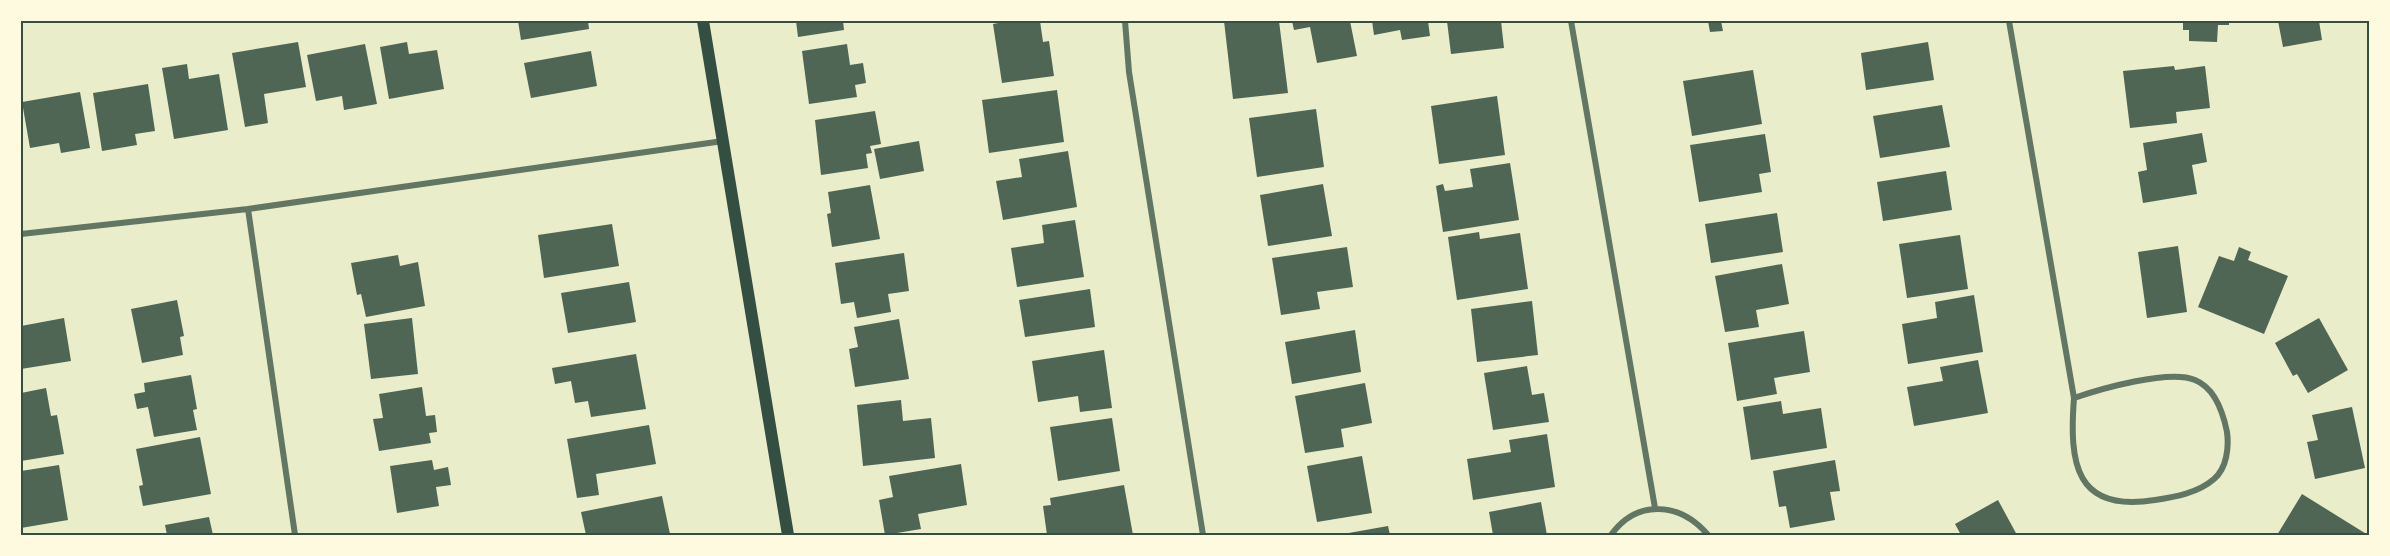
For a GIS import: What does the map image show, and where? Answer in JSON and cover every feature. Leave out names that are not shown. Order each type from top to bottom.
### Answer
[{"type":"main road","points":[[703,21],[788,535]]},
{"type":"street","points":[[1125,21],[1129,72],[1203,535]]},
{"type":"street","points":[[1571,21],[1655,508]]},
{"type":"street","points":[[2009,21],[2074,398],[2072,427],[2076,465],[2088,488],[2104,499],[2127,504],[2193,492],[2216,478],[2225,464],[2228,439],[2223,414],[2209,390],[2194,379],[2179,377],[2142,380],[2074,398]]},
{"type":"street","points":[[21,234],[248,209],[723,141]]},
{"type":"street","points":[[248,209],[295,535]]},
{"type":"street","points":[[1611,535],[1625,519],[1641,511],[1655,508],[1684,514],[1698,523],[1708,535]]},
{"type":"building","points":[[518,21],[588,21],[589,29],[521,40]]},
{"type":"building","points":[[796,21],[843,21],[844,30],[798,37]]},
{"type":"building","points":[[1009,21],[1040,21],[1043,42],[1049,41],[1054,76],[1002,83],[993,24]]},
{"type":"building","points":[[1224,21],[1279,21],[1288,93],[1233,99]]},
{"type":"building","points":[[1292,21],[1350,21],[1357,56],[1317,63],[1310,27],[1294,30]]},
{"type":"building","points":[[1372,21],[1428,21],[1430,36],[1402,40],[1400,30],[1374,35]]},
{"type":"building","points":[[1447,21],[1501,21],[1504,48],[1451,54]]},
{"type":"building","points":[[1708,21],[1721,21],[1723,31],[1710,32]]},
{"type":"building","points":[[2183,21],[2229,21],[2229,25],[2218,25],[2217,42],[2189,41],[2189,30],[2183,30]]},
{"type":"building","points":[[2278,21],[2319,21],[2322,40],[2283,47]]},
{"type":"building","points":[[298,42],[306,87],[264,94],[268,123],[245,127],[232,53]]},
{"type":"building","points":[[407,42],[409,54],[437,50],[444,89],[389,99],[380,47]]},
{"type":"building","points":[[1928,42],[1934,80],[1866,90],[1861,53]]},
{"type":"building","points":[[365,44],[377,104],[344,110],[342,96],[316,101],[307,55]]},
{"type":"building","points":[[847,44],[850,65],[863,63],[866,83],[855,85],[857,97],[809,104],[802,51]]},
{"type":"building","points":[[591,51],[597,86],[531,98],[524,63]]},
{"type":"building","points":[[187,64],[189,79],[219,74],[228,130],[174,139],[162,68]]},
{"type":"building","points":[[2174,66],[2175,70],[2205,66],[2210,108],[2176,112],[2177,123],[2130,128],[2123,71]]},
{"type":"building","points":[[1753,70],[1762,124],[1692,136],[1683,81]]},
{"type":"building","points":[[148,84],[155,131],[135,134],[137,145],[102,151],[93,93]]},
{"type":"building","points":[[1057,90],[1064,142],[989,153],[982,100]]},
{"type":"building","points":[[80,92],[90,148],[61,153],[59,143],[30,148],[22,102]]},
{"type":"building","points":[[1497,96],[1505,155],[1439,164],[1431,106]]},
{"type":"building","points":[[1942,105],[1950,147],[1880,158],[1873,116]]},
{"type":"building","points":[[1316,109],[1324,167],[1257,177],[1249,118]]},
{"type":"building","points":[[875,111],[881,144],[870,146],[872,153],[866,154],[868,168],[821,175],[815,120]]},
{"type":"building","points":[[2202,133],[2207,162],[2192,165],[2197,194],[2143,203],[2138,172],[2147,170],[2143,143]]},
{"type":"building","points":[[1765,134],[1771,172],[1759,174],[1762,192],[1699,202],[1690,145]]},
{"type":"building","points":[[919,141],[924,171],[880,179],[874,149]]},
{"type":"building","points":[[1068,151],[1077,207],[1003,220],[996,181],[1022,177],[1019,159]]},
{"type":"building","points":[[1510,163],[1519,220],[1443,232],[1436,186],[1443,184],[1445,191],[1473,187],[1470,169]]},
{"type":"building","points":[[1946,171],[1952,210],[1883,221],[1877,182]]},
{"type":"building","points":[[1323,184],[1332,236],[1268,246],[1260,195]]},
{"type":"building","points":[[870,185],[880,239],[832,247],[827,214],[831,213],[828,192]]},
{"type":"building","points":[[1777,213],[1783,252],[1711,263],[1705,224]]},
{"type":"building","points":[[1075,220],[1084,277],[1017,287],[1011,248],[1044,243],[1042,225]]},
{"type":"building","points":[[612,224],[619,266],[544,278],[538,235]]},
{"type":"building","points":[[1479,232],[1480,239],[1520,233],[1528,289],[1457,300],[1448,237]]},
{"type":"building","points":[[1960,235],[1968,289],[1907,298],[1899,244]]},
{"type":"building","points":[[2178,246],[2187,312],[2147,318],[2138,252]]},
{"type":"building","points":[[1347,247],[1353,287],[1317,292],[1320,309],[1281,315],[1272,258]]},
{"type":"building","points":[[2239,247],[2251,252],[2248,260],[2288,276],[2264,334],[2198,307],[2219,256],[2234,261]]},
{"type":"building","points":[[904,253],[909,291],[888,294],[891,312],[857,318],[854,302],[841,304],[835,263]]},
{"type":"building","points":[[398,255],[400,266],[418,262],[425,306],[366,317],[361,294],[357,295],[351,263]]},
{"type":"building","points":[[1782,264],[1789,304],[1756,310],[1759,327],[1725,332],[1715,276]]},
{"type":"building","points":[[629,282],[636,322],[568,333],[561,293]]},
{"type":"building","points":[[1090,289],[1095,327],[1025,337],[1019,300]]},
{"type":"building","points":[[1974,295],[1983,352],[1908,364],[1902,324],[1937,318],[1935,302]]},
{"type":"building","points":[[177,300],[184,336],[180,337],[183,355],[142,363],[131,309]]},
{"type":"building","points":[[1532,301],[1538,355],[1477,362],[1471,309]]},
{"type":"building","points":[[64,318],[71,361],[21,369],[21,326]]},
{"type":"building","points":[[412,318],[418,374],[371,379],[364,324]]},
{"type":"building","points":[[2319,318],[2348,370],[2308,393],[2297,374],[2293,376],[2275,343]]},
{"type":"building","points":[[899,319],[909,379],[855,387],[849,349],[858,347],[854,327]]},
{"type":"building","points":[[1355,330],[1361,372],[1292,384],[1285,342]]},
{"type":"building","points":[[1804,331],[1810,372],[1774,378],[1777,394],[1737,401],[1728,343]]},
{"type":"building","points":[[1104,350],[1112,408],[1080,412],[1078,396],[1038,402],[1032,361]]},
{"type":"building","points":[[636,354],[646,409],[591,417],[588,401],[575,403],[571,381],[555,384],[552,368]]},
{"type":"building","points":[[1978,360],[1988,413],[1914,426],[1907,387],[1943,381],[1940,367]]},
{"type":"building","points":[[1527,366],[1532,395],[1544,393],[1549,422],[1493,430],[1484,373]]},
{"type":"building","points":[[191,375],[197,409],[193,410],[197,430],[154,437],[148,407],[137,409],[134,394],[145,392],[144,383]]},
{"type":"building","points":[[1365,383],[1372,423],[1341,429],[1344,447],[1305,453],[1295,396]]},
{"type":"building","points":[[422,387],[426,416],[435,415],[437,432],[429,433],[431,443],[379,451],[373,419],[383,418],[379,394]]},
{"type":"building","points":[[46,388],[51,416],[57,415],[64,454],[21,461],[21,393]]},
{"type":"building","points":[[901,400],[903,421],[931,418],[935,458],[863,466],[857,405]]},
{"type":"building","points":[[1781,401],[1783,414],[1821,408],[1827,448],[1751,460],[1743,407]]},
{"type":"building","points":[[2352,407],[2365,468],[2315,479],[2307,442],[2318,440],[2312,415]]},
{"type":"building","points":[[1112,418],[1120,471],[1058,481],[1050,427]]},
{"type":"building","points":[[649,425],[656,464],[596,474],[599,495],[577,498],[567,439]]},
{"type":"building","points":[[1547,434],[1555,487],[1473,500],[1467,459],[1511,452],[1509,440]]},
{"type":"building","points":[[200,437],[211,494],[143,506],[139,486],[143,485],[136,449]]},
{"type":"building","points":[[1362,456],[1372,513],[1317,522],[1307,466]]},
{"type":"building","points":[[432,460],[434,470],[448,467],[451,485],[436,487],[439,506],[397,513],[390,466]]},
{"type":"building","points":[[1835,460],[1840,491],[1830,492],[1835,520],[1790,528],[1786,506],[1779,507],[1773,471]]},
{"type":"building","points":[[961,464],[967,505],[918,514],[921,529],[885,535],[879,500],[893,497],[889,476]]},
{"type":"building","points":[[59,465],[68,520],[21,528],[21,471]]},
{"type":"building","points":[[1124,485],[1133,535],[1047,535],[1043,506],[1051,505],[1050,498]]},
{"type":"building","points":[[2302,494],[2368,535],[2277,535]]},
{"type":"building","points":[[662,496],[670,534],[586,535],[581,512]]},
{"type":"building","points":[[1998,500],[2017,535],[1961,535],[1955,524]]},
{"type":"building","points":[[1541,502],[1547,535],[1493,535],[1489,512]]},
{"type":"building","points":[[209,517],[213,535],[167,535],[165,525]]},
{"type":"building","points":[[1388,526],[1390,535],[1343,535],[1343,534]]}]
